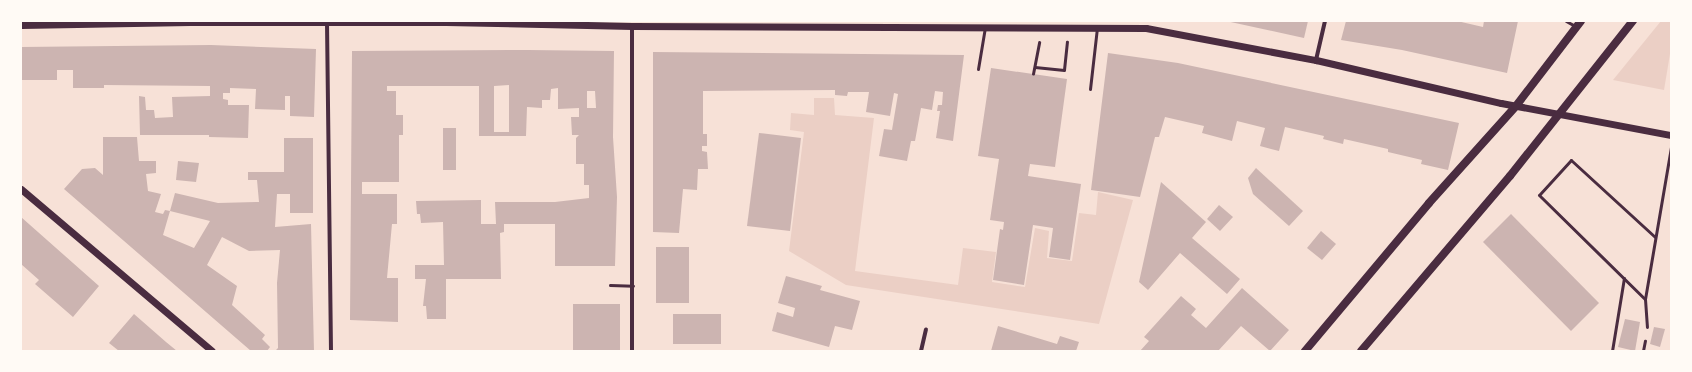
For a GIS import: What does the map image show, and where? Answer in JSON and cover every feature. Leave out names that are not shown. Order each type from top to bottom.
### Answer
[{"type":"main road","points":[[1360,351],[1559,115],[1633,21]]},
{"type":"main road","points":[[1305,351],[1429,203],[1516,106],[1579,24]]},
{"type":"street","points":[[1316,60],[1325,21]]},
{"type":"street","points":[[21,25],[211,22],[446,22],[632,26],[960,24],[985,27],[1042,29],[1097,26],[1146,28],[1316,60],[1559,115],[1671,135]]},
{"type":"street","points":[[327,23],[331,351]]},
{"type":"street","points":[[632,26],[632,351]]},
{"type":"street","points":[[21,189],[212,351]]},
{"type":"street","points":[[921,351],[926,330]]},
{"type":"lane","points":[[1566,21],[1579,24]]},
{"type":"lane","points":[[1090,89],[1097,26]]},
{"type":"lane","points":[[978,69],[985,27]]},
{"type":"lane","points":[[1647,327],[1645,299],[1671,147]]},
{"type":"lane","points":[[1645,299],[1539,195],[1572,160],[1655,237]]},
{"type":"lane","points":[[1612,351],[1624,278]]},
{"type":"lane","points":[[610,285],[633,286]]},
{"type":"path","points":[[1035,67],[1064,70],[1067,46]]},
{"type":"path","points":[[1033,74],[1037,53]]},
{"type":"shaded area","points":[[1661,21],[1671,21],[1671,48],[1664,90],[1613,80]]},
{"type":"shaded area","points":[[814,98],[834,98],[835,115],[874,118],[855,271],[958,285],[963,248],[996,252],[992,282],[1025,287],[1035,228],[1049,231],[1047,258],[1072,261],[1079,213],[1096,215],[1098,192],[1133,200],[1099,324],[846,285],[789,251],[804,132],[790,130],[791,113],[814,115]]},
{"type":"building","points":[[1226,21],[1308,21],[1304,38]]},
{"type":"building","points":[[1346,21],[1457,21],[1483,27],[1484,21],[1518,21],[1507,73],[1402,50],[1341,40]]},
{"type":"building","points":[[211,45],[316,49],[314,117],[290,116],[290,96],[285,96],[285,110],[255,109],[256,89],[230,88],[230,93],[223,93],[223,99],[228,100],[228,105],[249,105],[248,138],[209,137],[209,135],[140,135],[139,96],[145,97],[146,110],[154,110],[155,118],[173,117],[172,97],[210,96],[210,86],[104,85],[104,88],[73,88],[73,70],[57,70],[57,80],[21,80],[21,47]]},
{"type":"building","points":[[352,51],[614,51],[613,137],[617,197],[615,266],[555,266],[555,224],[504,224],[504,232],[500,233],[501,279],[446,279],[446,319],[427,319],[426,306],[423,306],[426,279],[415,279],[415,265],[444,265],[443,222],[421,223],[420,214],[417,214],[416,201],[481,200],[481,224],[496,224],[495,202],[555,202],[589,198],[589,185],[584,185],[584,164],[576,164],[576,138],[579,135],[572,135],[571,117],[579,117],[579,108],[558,109],[558,88],[551,89],[550,100],[542,100],[542,108],[527,107],[526,136],[479,136],[479,86],[387,86],[387,91],[396,91],[396,115],[403,115],[403,135],[399,135],[399,182],[362,182],[362,194],[397,194],[397,224],[392,224],[387,278],[398,278],[398,322],[350,320]],"holes":[[[509,85],[509,132],[494,132],[494,86]],[[587,91],[595,91],[596,108],[587,108]]]},
{"type":"building","points":[[653,52],[964,55],[953,141],[936,138],[940,111],[937,111],[938,105],[942,105],[943,92],[935,91],[932,110],[921,108],[915,141],[911,141],[907,161],[879,156],[884,129],[892,130],[898,94],[894,93],[890,116],[866,112],[869,92],[848,92],[847,96],[835,95],[835,90],[703,91],[703,134],[707,134],[707,146],[702,146],[702,151],[707,152],[708,169],[698,169],[697,190],[683,189],[679,233],[653,232]]},
{"type":"building","points":[[1108,53],[1178,63],[1459,123],[1448,170],[1421,164],[1422,160],[1388,152],[1388,149],[1344,139],[1343,144],[1323,139],[1324,136],[1285,127],[1279,151],[1260,146],[1265,128],[1237,121],[1232,141],[1202,133],[1204,126],[1165,117],[1159,137],[1155,137],[1140,197],[1091,190]]},
{"type":"building","points":[[991,68],[1067,79],[1055,167],[1030,164],[1028,176],[1081,184],[1070,260],[1049,257],[1053,228],[1033,225],[1024,285],[993,280],[1000,229],[1003,230],[1004,222],[990,220],[999,159],[978,156]]},
{"type":"building","points":[[443,128],[456,128],[456,170],[443,170]]},
{"type":"building","points":[[759,133],[801,138],[790,231],[747,226]]},
{"type":"building","points":[[103,137],[137,137],[139,161],[156,161],[156,173],[146,174],[148,191],[161,194],[155,212],[163,214],[165,210],[170,211],[175,193],[218,203],[259,202],[257,180],[248,180],[248,172],[284,172],[284,138],[313,138],[313,213],[290,213],[290,194],[277,194],[275,227],[311,224],[314,351],[275,351],[278,348],[277,283],[280,250],[249,251],[222,237],[207,265],[237,286],[232,305],[265,335],[262,339],[270,347],[267,351],[251,351],[64,189],[82,169],[95,168],[103,175]],"holes":[[[170,211],[210,221],[194,248],[163,235]]]},
{"type":"building","points":[[178,161],[199,163],[196,182],[176,180]]},
{"type":"building","points":[[1256,168],[1303,211],[1289,226],[1253,194],[1248,178]]},
{"type":"building","points":[[1161,182],[1206,222],[1192,238],[1240,279],[1227,294],[1180,253],[1148,290],[1139,282]]},
{"type":"building","points":[[1219,205],[1233,217],[1220,231],[1207,219]]},
{"type":"building","points":[[1511,214],[1599,303],[1571,331],[1483,242]]},
{"type":"building","points":[[21,217],[99,286],[73,317],[35,284],[39,280],[21,264]]},
{"type":"building","points":[[1321,231],[1336,244],[1322,260],[1307,248]]},
{"type":"building","points":[[656,247],[689,247],[689,303],[656,303]]},
{"type":"building","points":[[786,276],[822,286],[820,290],[860,301],[852,330],[835,326],[829,347],[772,331],[777,312],[793,317],[795,308],[778,303]]},
{"type":"building","points":[[1242,288],[1289,330],[1270,351],[1241,326],[1218,351],[1140,351],[1149,341],[1144,337],[1181,296],[1196,309],[1191,315],[1206,328]]},
{"type":"building","points":[[573,304],[620,304],[620,351],[573,351]]},
{"type":"building","points":[[134,314],[177,351],[119,351],[109,343]]},
{"type":"building","points":[[673,314],[721,314],[721,344],[673,344]]},
{"type":"building","points":[[1625,319],[1640,322],[1635,351],[1618,347]]},
{"type":"building","points":[[998,326],[1057,344],[1060,336],[1079,342],[1076,351],[991,351]]},
{"type":"building","points":[[1654,327],[1665,329],[1660,347],[1650,344]]}]
